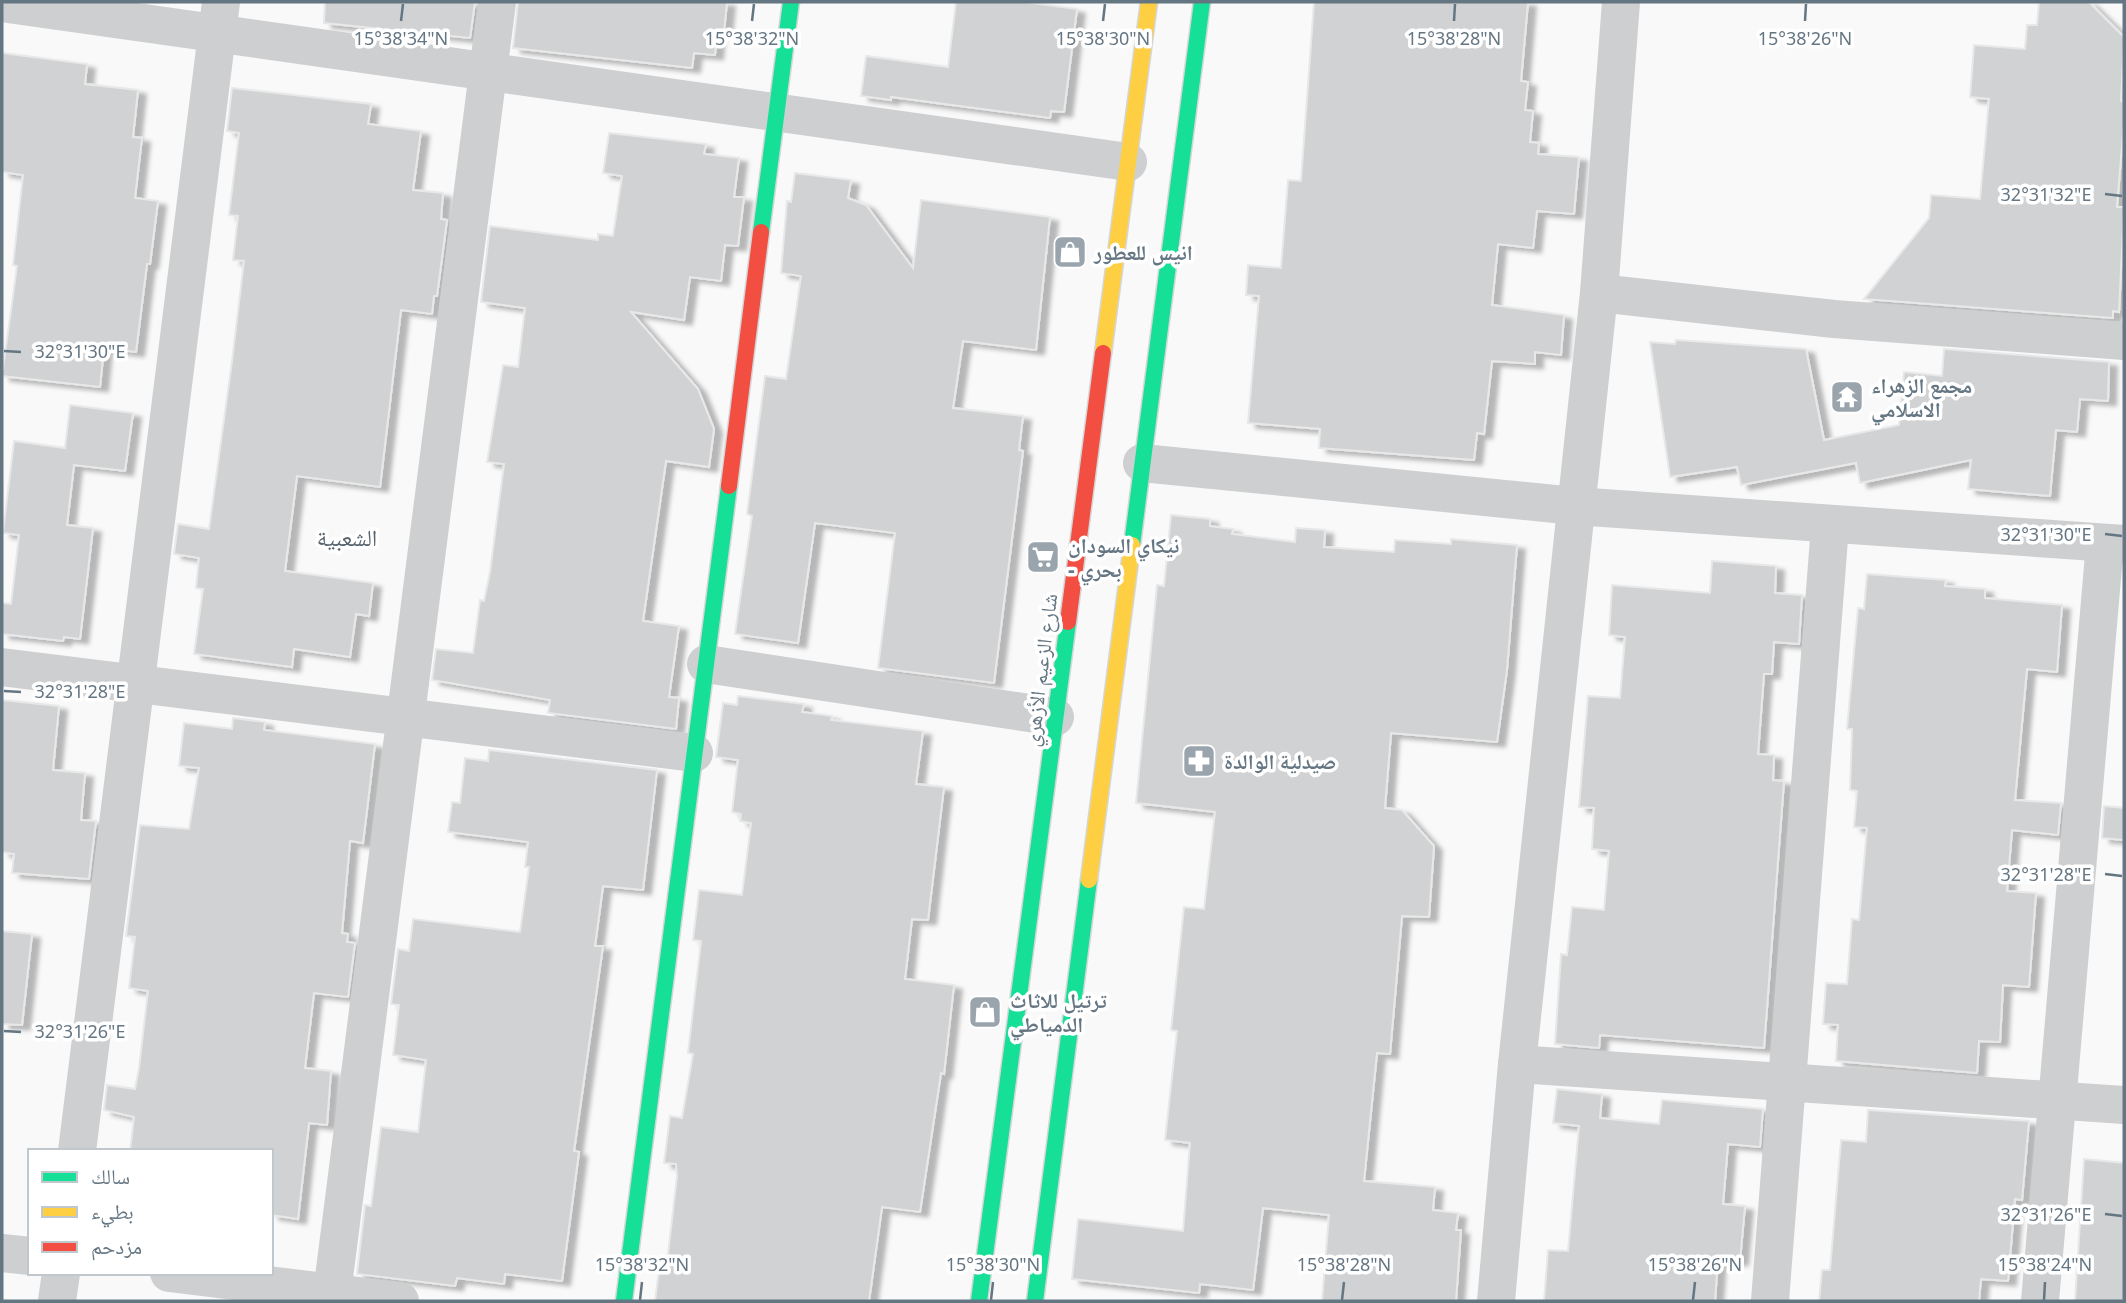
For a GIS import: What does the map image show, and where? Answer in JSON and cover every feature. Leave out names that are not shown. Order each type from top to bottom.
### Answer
[{"type":"main road","points":[[624,1301],[791,2]]},
{"type":"main road","name":"شارع الزعيم الأزهري","points":[[979,1301],[1149,2]]},
{"type":"main road","points":[[1035,1301],[1202,2]]},
{"type":"street","points":[[331,1293],[497,2]]},
{"type":"street","points":[[1496,1301],[1517,1064],[1599,293],[1622,2]]},
{"type":"street","points":[[2,3],[219,18],[488,72],[1128,162]]},
{"type":"street","points":[[77,1149],[219,18]]},
{"type":"street","points":[[1599,293],[1834,319],[2124,341]]},
{"type":"street","points":[[1142,463],[1575,506],[1830,526],[2115,543],[2056,1099],[2040,1301]]},
{"type":"street","points":[[1770,1301],[1830,526]]},
{"type":"street","points":[[706,664],[1055,717]]},
{"type":"street","points":[[2,667],[694,753]]},
{"type":"street","points":[[1517,1064],[2124,1105]]},
{"type":"street","points":[[2,1253],[28,1256]]},
{"type":"street","points":[[57,1301],[61,1275]]},
{"type":"street","points":[[185,1275],[400,1301]]},
{"type":"building","points":[[325,2],[475,2],[470,38],[324,23]]},
{"type":"building","points":[[518,2],[727,2],[724,32],[717,32],[715,55],[694,53],[692,68],[513,48]]},
{"type":"building","points":[[956,2],[1025,2],[1077,9],[1064,112],[1051,111],[1050,118],[891,97],[891,100],[861,96],[866,56],[948,67]]},
{"type":"building","points":[[1314,2],[1528,2],[1521,81],[1528,82],[1525,110],[1533,111],[1530,142],[1539,143],[1538,154],[1579,157],[1574,214],[1537,211],[1533,248],[1498,244],[1492,305],[1564,315],[1561,355],[1535,352],[1535,364],[1492,361],[1484,434],[1477,433],[1474,460],[1319,448],[1320,429],[1248,423],[1259,296],[1246,295],[1248,265],[1281,268],[1288,180],[1301,181]]},
{"type":"building","points":[[2039,2],[2089,2],[2124,37],[2121,101],[2124,102],[2124,121],[2117,207],[2124,207],[2119,312],[2113,311],[2113,318],[1864,299],[1929,218],[1931,195],[1980,199],[1989,99],[1970,97],[1974,45],[2025,49],[2027,25],[2037,25]]},
{"type":"building","points":[[2,53],[87,64],[85,84],[138,90],[133,137],[142,138],[135,198],[158,201],[150,264],[147,264],[136,352],[104,348],[100,387],[2,376],[17,266],[13,265],[23,175],[2,172]]},
{"type":"building","points":[[232,88],[371,104],[368,124],[421,131],[413,190],[443,193],[441,219],[447,220],[437,296],[434,296],[432,314],[401,310],[380,487],[297,476],[285,571],[373,583],[369,616],[356,614],[350,657],[294,649],[292,667],[194,654],[203,589],[196,588],[199,558],[174,554],[178,524],[209,529],[232,361],[244,261],[233,260],[238,216],[229,215],[239,133],[227,131]]},
{"type":"building","points":[[609,133],[706,144],[704,154],[739,158],[734,197],[744,197],[738,246],[725,245],[721,281],[690,277],[684,320],[631,312],[698,389],[714,429],[709,467],[666,461],[643,621],[679,626],[669,697],[679,698],[676,729],[548,713],[550,700],[432,680],[436,649],[473,653],[480,600],[484,601],[490,572],[504,464],[487,462],[503,365],[518,367],[525,308],[481,302],[490,226],[598,240],[598,234],[613,236],[622,176],[603,173]]},
{"type":"building","points":[[795,173],[851,180],[848,198],[866,205],[913,268],[921,200],[1050,217],[1036,350],[963,341],[953,408],[1023,416],[1019,450],[1023,451],[994,683],[878,668],[895,533],[815,523],[798,643],[735,634],[752,516],[747,514],[765,376],[786,379],[801,276],[781,273],[787,201],[791,202]]},
{"type":"building","points":[[1676,340],[1806,349],[1824,440],[1899,425],[1904,372],[1942,376],[1944,349],[2109,362],[2108,401],[2080,399],[2077,432],[2056,430],[2050,496],[1968,489],[1971,460],[1860,483],[1856,463],[1741,485],[1737,467],[1670,477],[1650,342],[1675,344]]},
{"type":"building","points":[[70,405],[133,413],[125,471],[74,465],[67,525],[93,528],[80,639],[64,637],[63,641],[2,634],[2,603],[11,604],[19,535],[3,533],[14,441],[65,448]]},
{"type":"building","points":[[1171,515],[1210,519],[1210,526],[1233,529],[1232,534],[1295,542],[1296,528],[1325,530],[1324,547],[1394,552],[1395,540],[1451,544],[1451,539],[1517,545],[1507,670],[1497,742],[1391,733],[1385,808],[1402,810],[1434,846],[1429,917],[1402,916],[1390,1054],[1377,1053],[1364,1181],[1435,1187],[1433,1210],[1458,1213],[1456,1230],[1461,1230],[1456,1301],[1322,1301],[1329,1215],[1263,1208],[1253,1290],[1200,1284],[1199,1293],[1072,1279],[1078,1219],[1183,1231],[1190,1143],[1165,1140],[1177,1031],[1171,1030],[1184,907],[1204,909],[1215,812],[1136,803],[1157,585],[1164,586]]},
{"type":"building","points":[[1712,561],[1776,566],[1775,593],[1802,595],[1799,644],[1774,642],[1772,674],[1764,674],[1758,754],[1774,755],[1773,780],[1784,781],[1764,1048],[1600,1035],[1599,1048],[1555,1044],[1561,954],[1567,955],[1572,907],[1604,910],[1609,851],[1592,849],[1594,808],[1579,807],[1588,696],[1620,698],[1625,637],[1609,635],[1612,585],[1710,593]]},
{"type":"building","points":[[1867,574],[1946,580],[1945,586],[1985,589],[1985,598],[2062,605],[2057,672],[2027,669],[2015,800],[2061,803],[2058,835],[2012,830],[2007,891],[2036,893],[2029,987],[2003,985],[2000,1042],[1979,1041],[1977,1073],[1836,1061],[1838,1025],[1823,1024],[1826,983],[1847,984],[1852,919],[1859,920],[1867,828],[1854,827],[1857,791],[1850,790],[1852,729],[1847,729],[1858,608],[1864,609]]},
{"type":"building","points":[[738,696],[804,704],[802,712],[832,716],[831,720],[923,731],[916,784],[944,787],[928,920],[912,919],[905,979],[954,985],[944,1074],[941,1073],[920,1212],[882,1207],[869,1301],[655,1301],[659,1270],[666,1271],[677,1176],[676,1164],[664,1163],[670,1116],[682,1118],[693,1054],[688,1053],[701,941],[693,940],[699,890],[742,895],[751,823],[740,821],[741,814],[732,812],[738,760],[716,757],[723,703],[737,705]]},
{"type":"building","points":[[2,700],[59,706],[53,770],[85,773],[81,820],[96,821],[89,879],[12,873],[14,854],[2,852]]},
{"type":"building","points":[[233,718],[265,722],[264,730],[375,744],[363,843],[350,841],[342,933],[348,934],[347,942],[355,943],[348,997],[314,993],[305,1068],[331,1071],[327,1125],[309,1123],[298,1219],[273,1215],[273,1149],[130,1149],[134,1117],[104,1110],[107,1085],[135,1089],[139,1068],[148,991],[129,988],[135,937],[126,936],[140,825],[189,829],[199,768],[179,766],[184,723],[232,729]]},
{"type":"building","points":[[489,750],[657,770],[643,890],[603,886],[595,946],[603,946],[574,1151],[579,1152],[562,1281],[505,1274],[504,1284],[457,1278],[455,1286],[357,1274],[365,1205],[371,1206],[381,1127],[418,1132],[426,1060],[393,1055],[399,1005],[391,1004],[398,949],[409,951],[413,919],[520,932],[529,867],[525,867],[528,842],[448,832],[452,802],[460,803],[465,758],[488,761]]},
{"type":"building","points":[[2104,806],[2124,808],[2124,840],[2102,838]]},
{"type":"building","points":[[2,931],[32,934],[22,1025],[2,1024]]},
{"type":"building","points":[[1557,1089],[1602,1094],[1600,1118],[1659,1124],[1662,1100],[1763,1109],[1760,1147],[1728,1144],[1723,1204],[1745,1206],[1740,1261],[1718,1259],[1715,1301],[1544,1301],[1548,1250],[1568,1251],[1579,1126],[1553,1123]]},
{"type":"building","points":[[1868,1110],[2029,1121],[2022,1200],[2015,1199],[2008,1281],[1981,1279],[1979,1301],[1819,1301],[1822,1270],[1830,1270],[1841,1140],[1866,1142]]},
{"type":"building","points":[[2084,1159],[2124,1163],[2124,1301],[2075,1301]]},
{"type":"traffic: fast","points":[[761,232],[791,2]]},
{"type":"traffic: fast","points":[[1132,545],[1202,2]]},
{"type":"traffic: fast","points":[[624,1301],[729,486]]},
{"type":"traffic: fast","points":[[979,1301],[1068,622]]},
{"type":"traffic: fast","points":[[1035,1301],[1089,880]]},
{"type":"traffic: slow","points":[[1103,353],[1149,2]]},
{"type":"traffic: slow","points":[[1089,880],[1132,545]]},
{"type":"traffic: jam","points":[[729,486],[761,232]]},
{"type":"traffic: jam","points":[[1068,622],[1103,353]]},
{"type":"place","name":"انيس للعطور","points":[[1070,252]]},
{"type":"place","name":"مجمع الزهراء الاسلامي","points":[[1847,397]]},
{"type":"place","name":"نيكاي السودان - بحري","points":[[1043,557]]},
{"type":"place","name":"صيدلية الوالدة","points":[[1199,761]]},
{"type":"place","name":"ترتيل للاثاث الدمياطي","points":[[985,1012]]},
{"type":"district","name":"الشعبية","points":[[347,537]]}]
